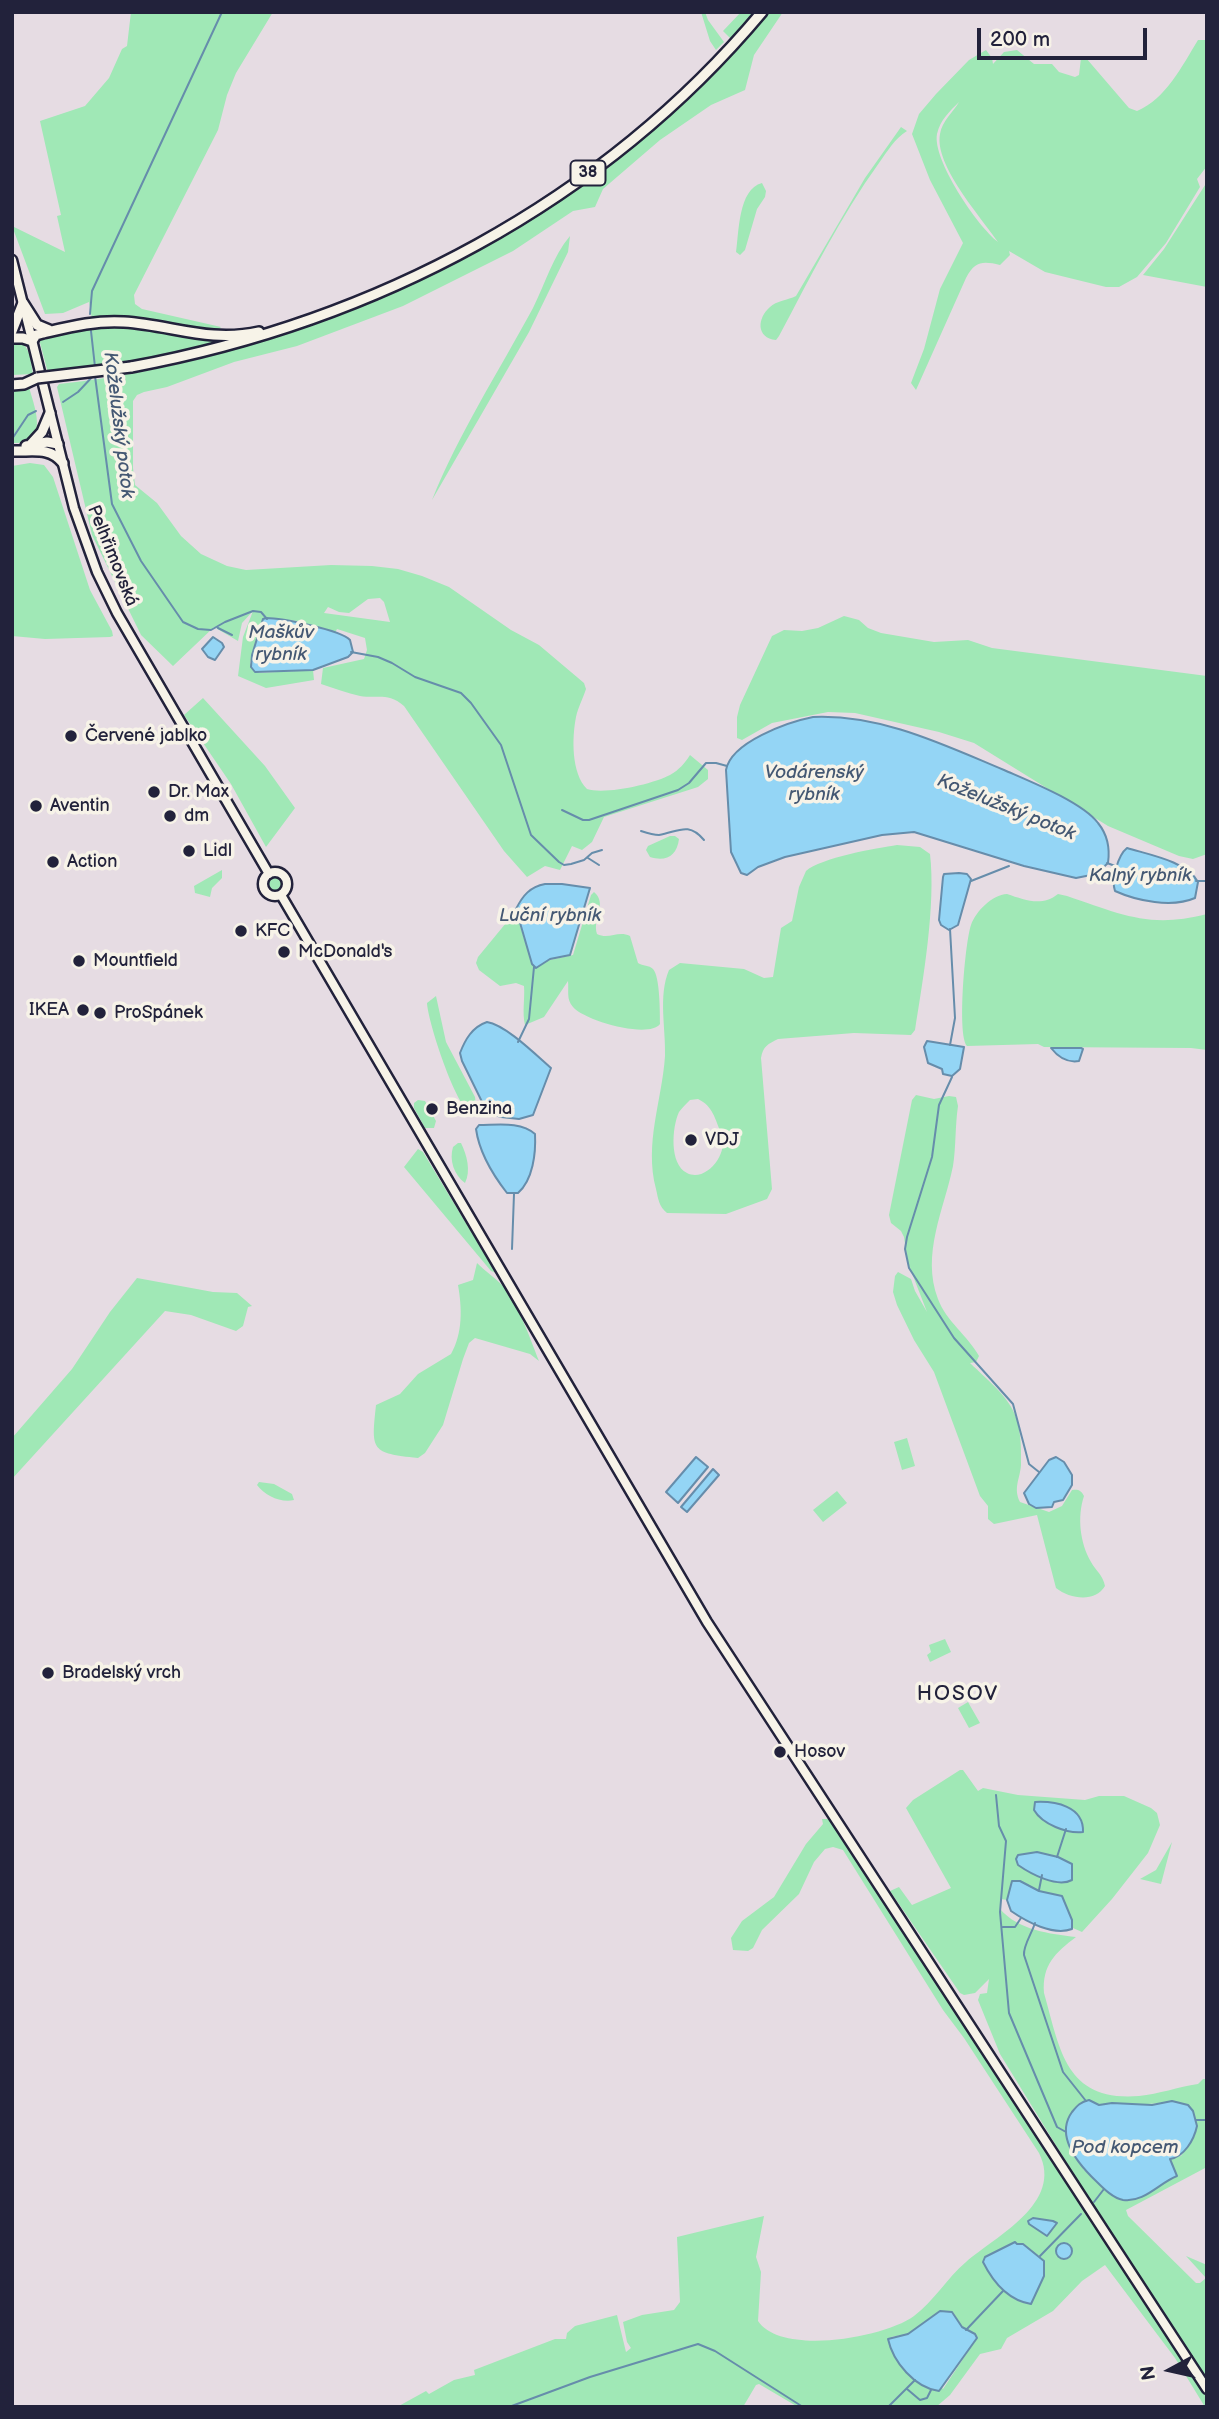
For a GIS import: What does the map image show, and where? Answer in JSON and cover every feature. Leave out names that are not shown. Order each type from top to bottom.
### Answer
[{"type":"main road","name":"38","points":[[13,382],[131,367],[241,343],[365,300],[451,260],[580,179],[669,107],[725,53],[762,12]]},
{"type":"main road","name":"Pelhřimovská","points":[[12,260],[77,518],[108,597],[269,874]]},
{"type":"main road","points":[[12,338],[32,341],[39,334],[97,323],[121,322],[201,335],[235,336],[269,330],[365,300]]},
{"type":"main road","points":[[23,303],[37,325],[46,330],[58,330]]},
{"type":"main road","points":[[12,331],[23,303]]},
{"type":"main road","points":[[27,446],[40,435],[50,413]]},
{"type":"main road","points":[[12,449],[47,442],[58,444]]},
{"type":"main road","points":[[47,451],[58,444]]},
{"type":"main road","points":[[12,449],[47,451],[56,455],[63,463]]},
{"type":"main road","points":[[278,873],[286,878],[287,887],[281,895],[271,896],[266,892],[263,882],[269,874],[278,873]]},
{"type":"main road","points":[[281,895],[701,1612],[1207,2389]]},
{"type":"green space","points":[[131,12],[273,12],[236,73],[218,130],[134,295],[135,304],[142,309],[221,327],[217,331],[126,317],[92,319],[89,302],[63,313],[45,314],[12,226],[65,252],[57,216],[61,215],[40,121],[85,106],[109,78],[122,49],[127,46]]},
{"type":"green space","points":[[701,12],[705,12],[724,42],[716,50],[710,41]]},
{"type":"green space","points":[[741,12],[754,12],[731,39],[723,31]]},
{"type":"green space","points":[[765,12],[783,12],[754,55],[745,90],[711,105],[660,140],[603,189],[595,207],[573,211],[513,251],[403,306],[297,346],[234,362],[167,387],[144,392],[137,395],[133,401],[135,485],[157,503],[181,536],[201,554],[227,566],[246,570],[331,565],[398,569],[449,587],[511,630],[539,645],[584,683],[586,689],[576,717],[574,744],[575,764],[587,789],[617,790],[652,782],[673,773],[690,755],[708,770],[708,779],[698,787],[604,817],[592,842],[582,850],[572,846],[560,870],[545,866],[527,877],[504,851],[404,706],[388,697],[360,696],[321,684],[323,668],[364,659],[367,650],[365,638],[337,629],[335,633],[297,621],[266,618],[263,620],[250,663],[259,673],[313,670],[314,680],[266,688],[238,676],[243,637],[253,611],[242,623],[238,641],[214,627],[173,666],[141,635],[92,535],[57,387],[59,384],[161,368],[261,342],[359,307],[453,264],[539,211],[648,129],[715,70]],"holes":[[[380,598],[384,602],[390,622],[324,613],[328,607],[349,613],[368,599]]]},
{"type":"green space","points":[[1198,40],[1207,40],[1207,166],[1197,179],[1200,187],[1166,243],[1137,277],[1119,287],[1106,287],[1045,272],[1009,251],[1010,255],[1000,265],[976,265],[966,278],[916,390],[911,383],[924,349],[940,289],[963,243],[930,180],[912,134],[919,114],[969,60],[986,50],[993,64],[1004,52],[1017,50],[1034,64],[1052,64],[1059,72],[1075,77],[1079,75],[1081,58],[1086,58],[1129,108],[1137,111],[1165,90]],"holes":[[[959,102],[941,129],[940,147],[960,190],[998,242],[968,207],[949,175],[937,145],[938,129]]]},
{"type":"green space","points":[[901,127],[907,131],[891,146],[851,205],[779,336],[776,340],[765,336],[761,322],[766,311],[775,303],[796,296],[865,178]]},
{"type":"green space","points":[[1207,182],[1207,287],[1143,275],[1164,249]]},
{"type":"green space","points":[[762,183],[766,191],[765,197],[757,209],[745,250],[740,255],[736,252],[744,202],[754,187]]},
{"type":"green space","points":[[570,236],[568,252],[529,332],[432,500],[467,426]]},
{"type":"green space","points":[[116,325],[226,342],[139,361],[48,373],[39,339],[41,337],[94,326]]},
{"type":"green space","points":[[12,341],[23,344],[26,348],[33,374],[12,375]]},
{"type":"green space","points":[[29,387],[36,415],[36,432],[24,442],[12,443],[12,388]]},
{"type":"green space","points":[[30,463],[44,465],[53,477],[90,590],[113,636],[45,639],[12,636],[12,466]]},
{"type":"green space","points":[[844,616],[859,620],[868,628],[881,633],[934,642],[968,640],[992,648],[1207,676],[1207,854],[1193,859],[1179,856],[1108,826],[974,743],[939,732],[855,713],[828,712],[772,723],[742,740],[737,738],[740,705],[772,636],[784,630],[818,628]]},
{"type":"green space","points":[[203,698],[265,766],[295,808],[266,847],[231,784],[184,715]]},
{"type":"green space","points":[[670,836],[679,839],[676,850],[666,858],[650,857],[646,850],[648,846]]},
{"type":"green space","points":[[897,845],[920,847],[930,854],[930,919],[915,1030],[911,1035],[854,1033],[778,1039],[769,1044],[761,1058],[772,1189],[767,1199],[726,1214],[667,1213],[658,1199],[652,1155],[665,1056],[663,1001],[669,970],[680,963],[744,969],[764,978],[773,977],[781,928],[792,921],[799,887],[806,871],[836,858]],"holes":[[[698,1099],[715,1118],[723,1141],[719,1157],[714,1164],[702,1174],[694,1175],[687,1173],[677,1162],[675,1127],[679,1112],[690,1100]]]},
{"type":"green space","points":[[222,870],[222,878],[212,888],[210,897],[195,893],[194,886]]},
{"type":"green space","points":[[272,876],[278,876],[283,884],[281,890],[272,892],[267,887],[267,881]]},
{"type":"green space","points":[[594,892],[600,901],[597,934],[630,936],[638,963],[651,968],[655,973],[660,1024],[643,1030],[631,1029],[590,1018],[571,1004],[568,981],[544,1017],[525,1025],[524,986],[516,983],[500,986],[479,970],[476,963],[478,957],[506,923],[517,916],[532,964],[573,955]]},
{"type":"green space","points":[[1007,894],[1040,901],[1058,894],[1120,914],[1151,920],[1207,914],[1207,1050],[1044,1047],[1038,1044],[967,1046],[962,1007],[964,968],[971,925],[985,905],[996,897]]},
{"type":"green space","points":[[436,996],[446,1042],[475,1097],[477,1113],[472,1115],[458,1097],[437,1045],[427,1003]]},
{"type":"green space","points":[[916,1095],[934,1099],[956,1097],[958,1106],[953,1166],[933,1249],[933,1282],[938,1299],[946,1314],[979,1356],[976,1362],[970,1363],[1004,1397],[1016,1417],[1021,1446],[1017,1488],[1020,1502],[1049,1512],[1062,1506],[1072,1490],[1082,1492],[1082,1538],[1087,1555],[1105,1586],[1095,1595],[1075,1597],[1056,1588],[1037,1515],[994,1524],[988,1519],[988,1506],[980,1496],[934,1372],[897,1305],[893,1292],[898,1272],[911,1279],[927,1312],[908,1263],[904,1237],[891,1223],[889,1215],[912,1100]]},
{"type":"green space","points":[[418,1100],[425,1101],[436,1121],[434,1128],[425,1128],[414,1108],[414,1103]]},
{"type":"green space","points":[[461,1143],[468,1163],[465,1183],[455,1172],[452,1162],[453,1147]]},
{"type":"green space","points":[[418,1149],[423,1152],[496,1273],[491,1271],[404,1167]]},
{"type":"green space","points":[[477,1263],[508,1292],[539,1361],[530,1354],[475,1338],[469,1343],[463,1359],[443,1425],[425,1453],[418,1458],[383,1451],[375,1441],[376,1405],[400,1394],[418,1374],[451,1354],[458,1338],[460,1320],[458,1285],[473,1280]]},
{"type":"green space","points":[[137,1278],[213,1292],[237,1293],[252,1306],[248,1307],[243,1326],[236,1331],[191,1315],[165,1311],[12,1479],[12,1438],[72,1369],[110,1312]]},
{"type":"green space","points":[[907,1438],[915,1466],[902,1470],[894,1442]]},
{"type":"green space","points":[[259,1482],[274,1484],[292,1494],[294,1500],[269,1495],[260,1489],[257,1485]]},
{"type":"green space","points":[[837,1491],[847,1503],[823,1522],[813,1510]]},
{"type":"green space","points":[[945,1639],[951,1652],[930,1662],[927,1655],[931,1652],[929,1645]]},
{"type":"green space","points":[[968,1702],[980,1723],[969,1728],[958,1708]]},
{"type":"green space","points":[[963,1770],[978,1791],[983,1788],[1018,1795],[1085,1800],[1099,1796],[1124,1796],[1157,1813],[1160,1825],[1148,1853],[1082,1932],[1073,1928],[1062,1896],[1039,1891],[1020,1881],[1012,1881],[1007,1900],[1001,1899],[1000,1909],[1025,1926],[1076,1937],[1051,1960],[1045,1975],[1044,1993],[1062,2052],[1081,2081],[1095,2090],[1114,2096],[1139,2096],[1198,2084],[1207,2079],[1207,2167],[1126,2210],[1128,2216],[1196,2283],[1206,2278],[1186,2256],[1207,2265],[1207,2381],[1098,2214],[1000,2054],[978,2000],[980,1994],[987,1993],[989,1979],[975,1993],[960,1993],[890,1891],[899,1887],[912,1905],[951,1888],[906,1808],[913,1800]],"holes":[[[1037,1802],[1058,1803],[1075,1833],[1050,1824]],[[1172,2101],[1193,2111],[1196,2120],[1196,2132],[1181,2156],[1172,2157],[1170,2161],[1177,2176],[1148,2193],[1129,2199],[1112,2194],[1083,2169],[1099,2105]]]},
{"type":"green space","points":[[822,1819],[829,1819],[1207,2396],[1207,2407],[1175,2358],[1105,2265],[1082,2281],[1053,2311],[1007,2338],[1001,2349],[980,2354],[950,2395],[936,2407],[798,2407],[759,2384],[743,2407],[397,2407],[426,2391],[429,2394],[454,2380],[475,2375],[474,2370],[555,2339],[566,2339],[567,2333],[575,2326],[617,2315],[626,2352],[631,2348],[623,2322],[642,2315],[674,2310],[680,2302],[677,2237],[764,2216],[756,2257],[761,2272],[758,2321],[770,2332],[788,2338],[833,2340],[880,2331],[914,2316],[959,2268],[1009,2229],[1035,2203],[1042,2187],[1044,2171],[1039,2153],[943,2010],[843,1850],[833,1847],[825,1849],[814,1862],[799,1894],[762,1930],[753,1948],[748,1951],[733,1950],[731,1938],[742,1921],[774,1897],[806,1844],[823,1824]],"holes":[[[1033,2218],[1053,2221],[1047,2236],[1029,2224],[1028,2221]],[[1024,2244],[1032,2253],[1040,2256],[1044,2276],[1034,2293],[1034,2300],[1023,2303],[1003,2291],[985,2257]],[[940,2311],[953,2312],[962,2327],[977,2338],[943,2389],[891,2337],[908,2334]]]},
{"type":"green space","points":[[1172,1842],[1161,1884],[1140,1879],[1156,1870]]},
{"type":"water","name":"Maškův rybník","points":[[263,619],[297,622],[335,632],[350,640],[353,652],[348,657],[313,670],[255,672],[251,667],[252,655]]},
{"type":"water","points":[[213,637],[224,647],[215,660],[208,657],[202,649]]},
{"type":"water","name":"Vodárenský rybník","points":[[813,717],[863,720],[911,733],[1054,793],[1080,807],[1098,823],[1107,842],[1108,863],[1096,874],[1076,878],[1024,866],[914,832],[882,835],[785,857],[758,867],[747,875],[741,873],[731,852],[726,770],[730,760],[749,742],[762,735]]},
{"type":"water","name":"Kalný rybník","points":[[1127,848],[1167,860],[1185,869],[1198,882],[1195,898],[1165,903],[1134,898],[1115,891],[1116,868]]},
{"type":"water","points":[[944,874],[967,874],[971,879],[958,925],[949,930],[941,925],[939,920],[943,877]]},
{"type":"water","name":"Luční rybník","points":[[545,884],[590,888],[570,955],[550,959],[536,968],[532,964],[516,909],[528,892]]},
{"type":"water","points":[[487,1022],[512,1034],[551,1068],[533,1115],[519,1119],[487,1112],[460,1053],[470,1035],[477,1027]]},
{"type":"water","points":[[927,1041],[964,1047],[960,1069],[952,1076],[943,1074],[942,1069],[928,1063],[924,1047]]},
{"type":"water","points":[[1051,1048],[1083,1049],[1079,1061],[1071,1061],[1063,1059]]},
{"type":"water","points":[[479,1125],[516,1125],[535,1134],[530,1174],[518,1193],[507,1193],[492,1171],[478,1137],[476,1129]]},
{"type":"water","points":[[696,1457],[708,1467],[678,1503],[666,1492]]},
{"type":"water","points":[[1056,1457],[1064,1462],[1072,1475],[1072,1485],[1063,1500],[1054,1502],[1052,1507],[1036,1508],[1029,1504],[1024,1493],[1049,1460]]},
{"type":"water","points":[[713,1469],[719,1475],[687,1512],[681,1507]]},
{"type":"water","points":[[1035,1802],[1059,1804],[1074,1811],[1082,1823],[1083,1832],[1049,1824],[1034,1810]]},
{"type":"water","points":[[1037,1852],[1072,1864],[1072,1880],[1052,1881],[1018,1865],[1018,1855]]},
{"type":"water","points":[[1012,1881],[1020,1881],[1039,1891],[1062,1896],[1072,1920],[1072,1929],[1049,1929],[1011,1911],[1007,1900]]},
{"type":"water","name":"Pod kopcem","points":[[1089,2100],[1099,2105],[1152,2105],[1172,2101],[1188,2105],[1193,2111],[1197,2126],[1188,2147],[1180,2155],[1170,2159],[1177,2176],[1145,2196],[1131,2200],[1119,2199],[1106,2190],[1076,2159],[1067,2141],[1067,2121],[1077,2106]]},
{"type":"water","points":[[1033,2218],[1057,2223],[1047,2236],[1029,2224],[1028,2221]]},
{"type":"water","points":[[1015,2242],[1023,2244],[1044,2261],[1044,2276],[1031,2304],[1015,2299],[1002,2289],[983,2262],[985,2257]]},
{"type":"water","points":[[1064,2243],[1070,2245],[1070,2257],[1064,2259],[1058,2257],[1056,2251],[1058,2245]]},
{"type":"water","points":[[940,2311],[952,2312],[962,2327],[977,2338],[939,2391],[922,2385],[906,2372],[888,2339],[908,2334]]},
{"type":"waterway","name":"Koželužský potok","points":[[90,314],[92,291],[222,12]]},
{"type":"waterway","name":"Koželužský potok","points":[[91,331],[95,367]]},
{"type":"waterway","points":[[63,402],[78,392],[94,375]]},
{"type":"waterway","name":"Koželužský potok","points":[[95,376],[112,504],[141,561],[183,622],[198,629],[211,630],[253,611],[261,612],[267,619]]},
{"type":"waterway","points":[[12,439],[28,415],[36,411]]},
{"type":"waterway","points":[[218,628],[232,635]]},
{"type":"waterway","name":"Koželužský potok","points":[[351,652],[378,657],[415,677],[461,693],[471,703],[501,745],[531,835],[559,862],[564,865],[571,864],[602,850]]},
{"type":"waterway","points":[[562,810],[589,820],[678,790],[689,783],[706,763],[727,766]]},
{"type":"waterway","name":"Koželužský potok","points":[[641,831],[659,835],[688,829],[704,840]]},
{"type":"waterway","points":[[588,858],[599,865]]},
{"type":"waterway","name":"Koželužský potok","points":[[1107,863],[1118,867]]},
{"type":"waterway","points":[[971,881],[1009,866]]},
{"type":"waterway","name":"Koželužský potok","points":[[1196,881],[1207,881]]},
{"type":"waterway","points":[[950,929],[955,1018],[950,1045]]},
{"type":"waterway","points":[[518,1042],[529,1019],[534,967]]},
{"type":"waterway","points":[[952,1077],[939,1105],[932,1157],[907,1237],[905,1249],[909,1268],[954,1338],[1013,1404],[1029,1464],[1039,1472]]},
{"type":"waterway","points":[[512,1249],[514,1194]]},
{"type":"waterway","points":[[996,1795],[999,1826],[1006,1841],[1000,1912],[1009,2013],[1057,2127],[1066,2132]]},
{"type":"waterway","points":[[1057,1857],[1066,1829]]},
{"type":"waterway","points":[[1039,1890],[1042,1875]]},
{"type":"waterway","points":[[1003,1927],[1015,1927],[1021,1918]]},
{"type":"waterway","points":[[1035,1923],[1024,1955],[1063,2072],[1086,2101]]},
{"type":"waterway","points":[[1196,2120],[1207,2120]]},
{"type":"waterway","points":[[1094,2202],[1104,2189]]},
{"type":"waterway","points":[[1040,2256],[1081,2214]]},
{"type":"waterway","points":[[966,2330],[1003,2291]]},
{"type":"waterway","points":[[509,2407],[590,2377],[698,2344],[715,2351],[803,2407]]},
{"type":"waterway","points":[[888,2407],[915,2380]]},
{"type":"waterway","points":[[907,2389],[920,2400],[927,2398],[931,2390]]},
{"type":"place","name":"Červené jablko","points":[[71,736]]},
{"type":"place","name":"Dr. Max","points":[[154,792]]},
{"type":"place","name":"Aventin","points":[[36,806]]},
{"type":"place","name":"dm","points":[[170,816]]},
{"type":"place","name":"Lidl","points":[[189,851]]},
{"type":"place","name":"Action","points":[[53,862]]},
{"type":"place","name":"KFC","points":[[241,931]]},
{"type":"place","name":"McDonald's","points":[[284,952]]},
{"type":"place","name":"Mountfield","points":[[79,961]]},
{"type":"place","name":"IKEA","points":[[83,1010]]},
{"type":"place","name":"ProSpánek","points":[[100,1013]]},
{"type":"place","name":"Benzina","points":[[432,1109]]},
{"type":"place","name":"VDJ","points":[[691,1140]]},
{"type":"place","name":"Bradelský vrch","points":[[48,1673]]},
{"type":"place","name":"Hosov","points":[[780,1752]]},
{"type":"district","name":"HOSOV","points":[[958,1695]]}]
